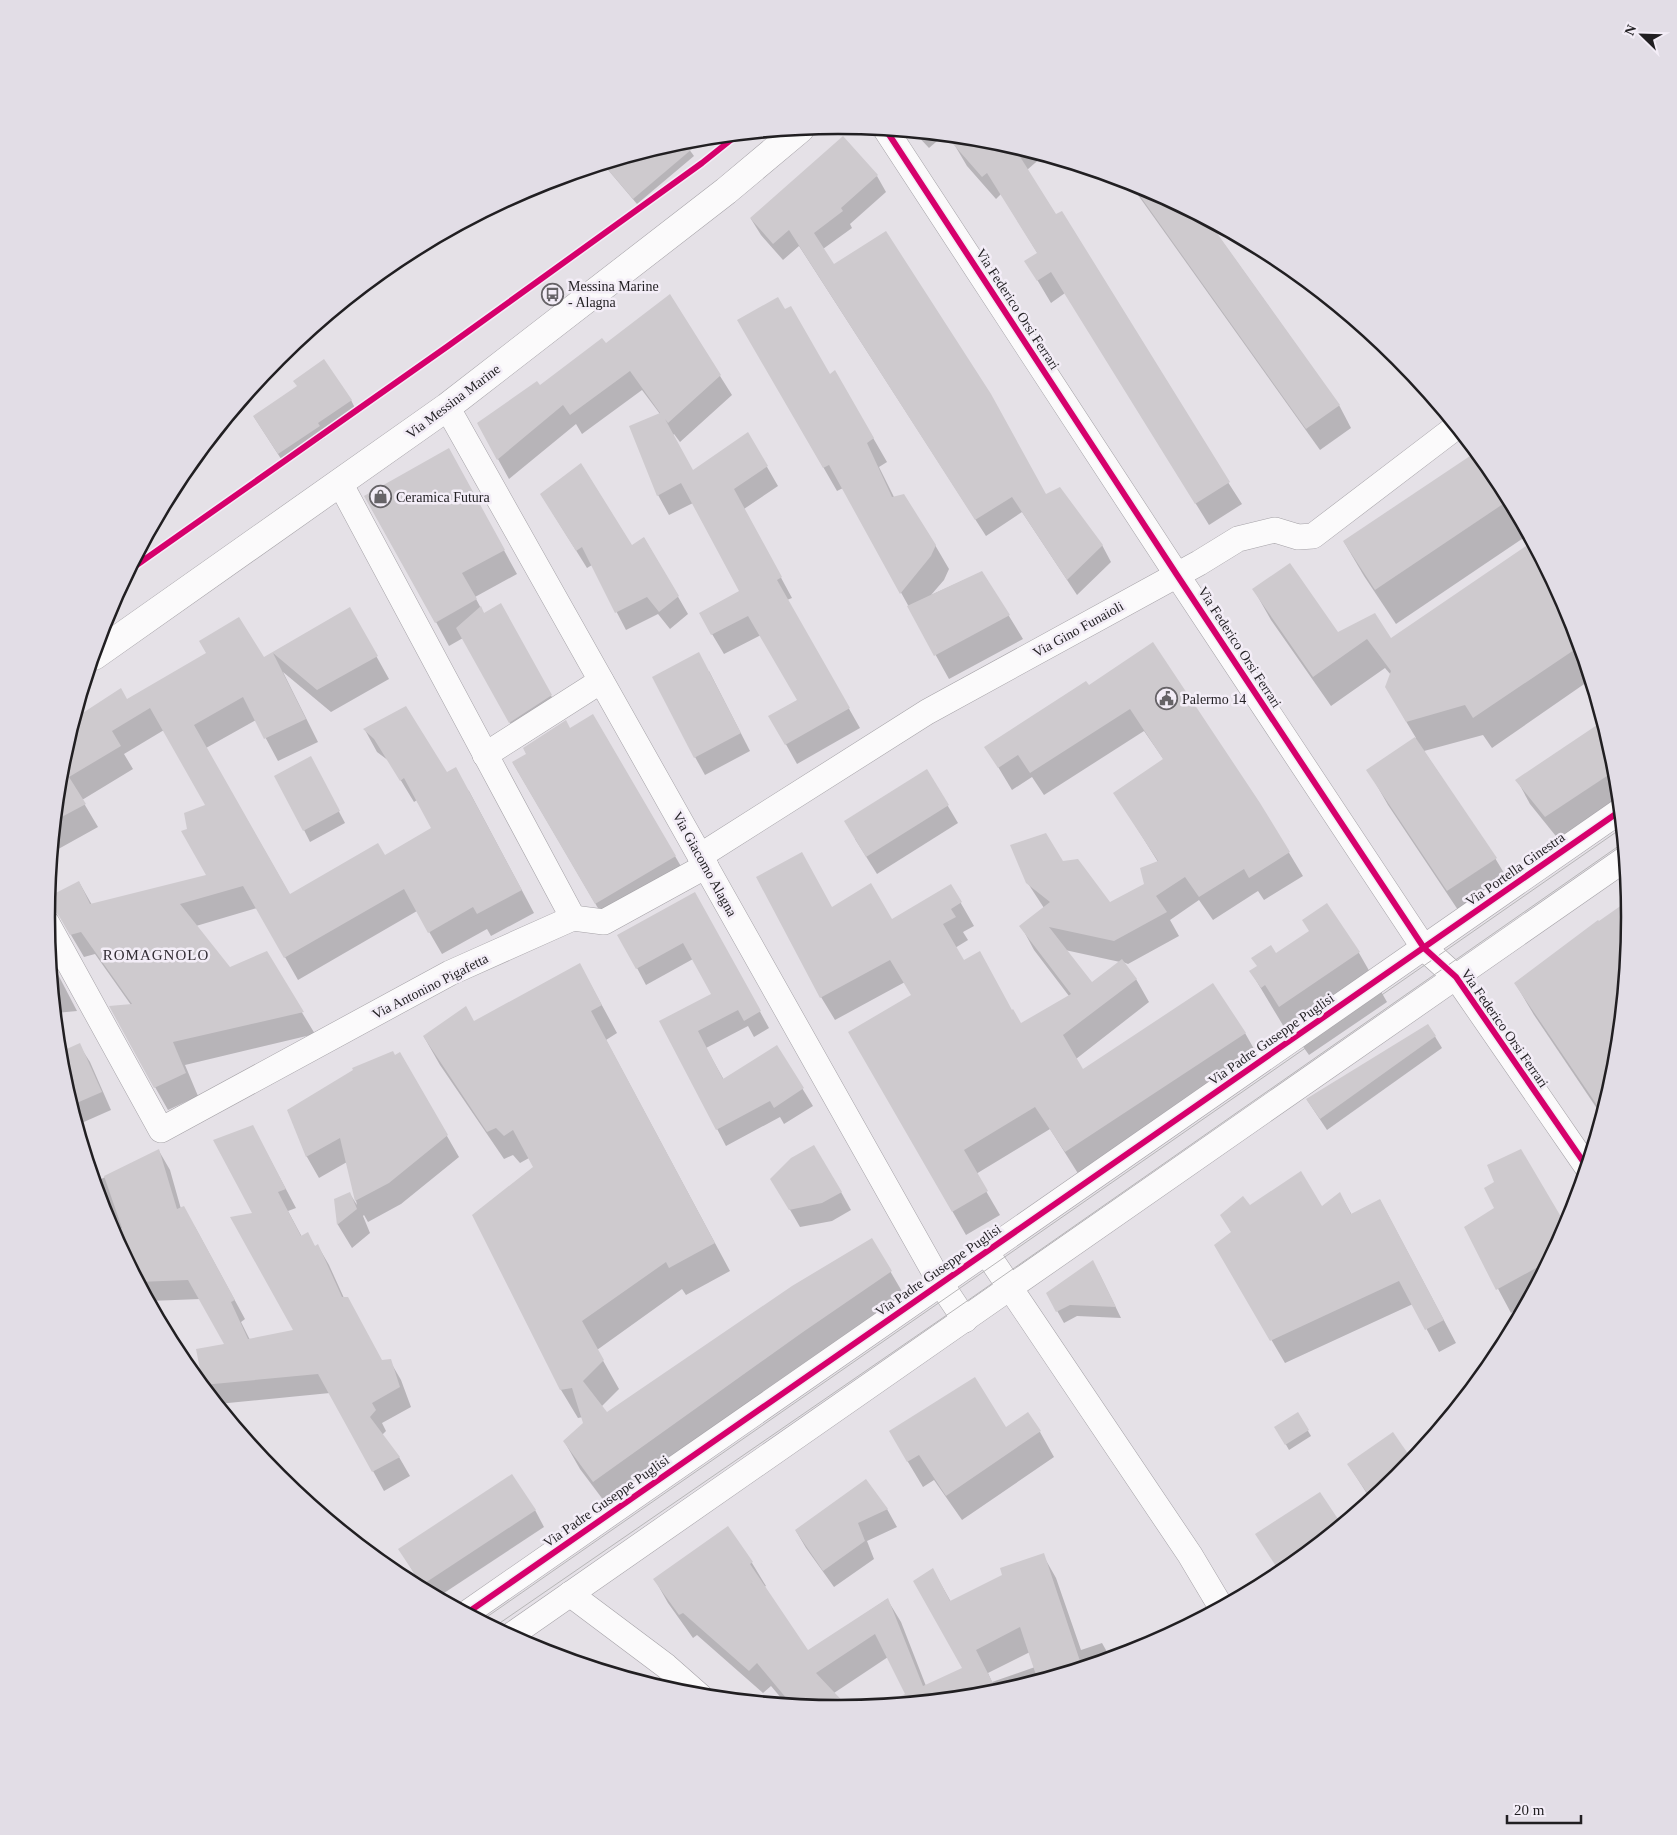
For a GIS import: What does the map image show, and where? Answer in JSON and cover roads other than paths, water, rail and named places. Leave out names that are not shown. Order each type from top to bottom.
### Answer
[{"type":"main road","name":"Via Messina Marine","points":[[103,650],[447,407],[726,191],[792,136]]},
{"type":"street","name":"Via Federico Orsi Ferrari","points":[[890,136],[1424,948],[1456,977],[1583,1161]]},
{"type":"street","name":"Via Giacomo Alagna","points":[[447,407],[941,1284],[965,1320]]},
{"type":"street","name":"Via Gino Funaioli","points":[[703,861],[927,712],[1238,539],[1275,530],[1298,537],[1313,536],[1452,430]]},
{"type":"street","points":[[340,484],[573,918],[604,922],[703,861]]},
{"type":"street","points":[[485,755],[601,681]]},
{"type":"street","name":"Via Portella Ginestra","points":[[1424,948],[1615,815]]},
{"type":"street","points":[[517,1631],[1620,864]]},
{"type":"street","name":"Via Antonino Pigafetta","points":[[56,939],[161,1130],[450,973],[573,918]]},
{"type":"street","name":"Via Padre Guseppe Puglisi","points":[[472,1609],[1424,948]]},
{"type":"street","points":[[986,1252],[1190,1556],[1218,1602]]},
{"type":"street","points":[[570,1594],[666,1666],[689,1687]]},
{"type":"tram line","points":[[487,1617],[1617,832]]},
{"type":"tram line","points":[[499,1623],[957,1308],[1618,846]]},
{"type":"place","name":"Messina Marine - Alagna","points":[[552,294]]},
{"type":"place","name":"Ceramica Futura","points":[[380,497]]},
{"type":"place","name":"Palermo 14","points":[[1166,699]]},
{"type":"district","name":"ROMAGNOLO","points":[[156,955]]}]
